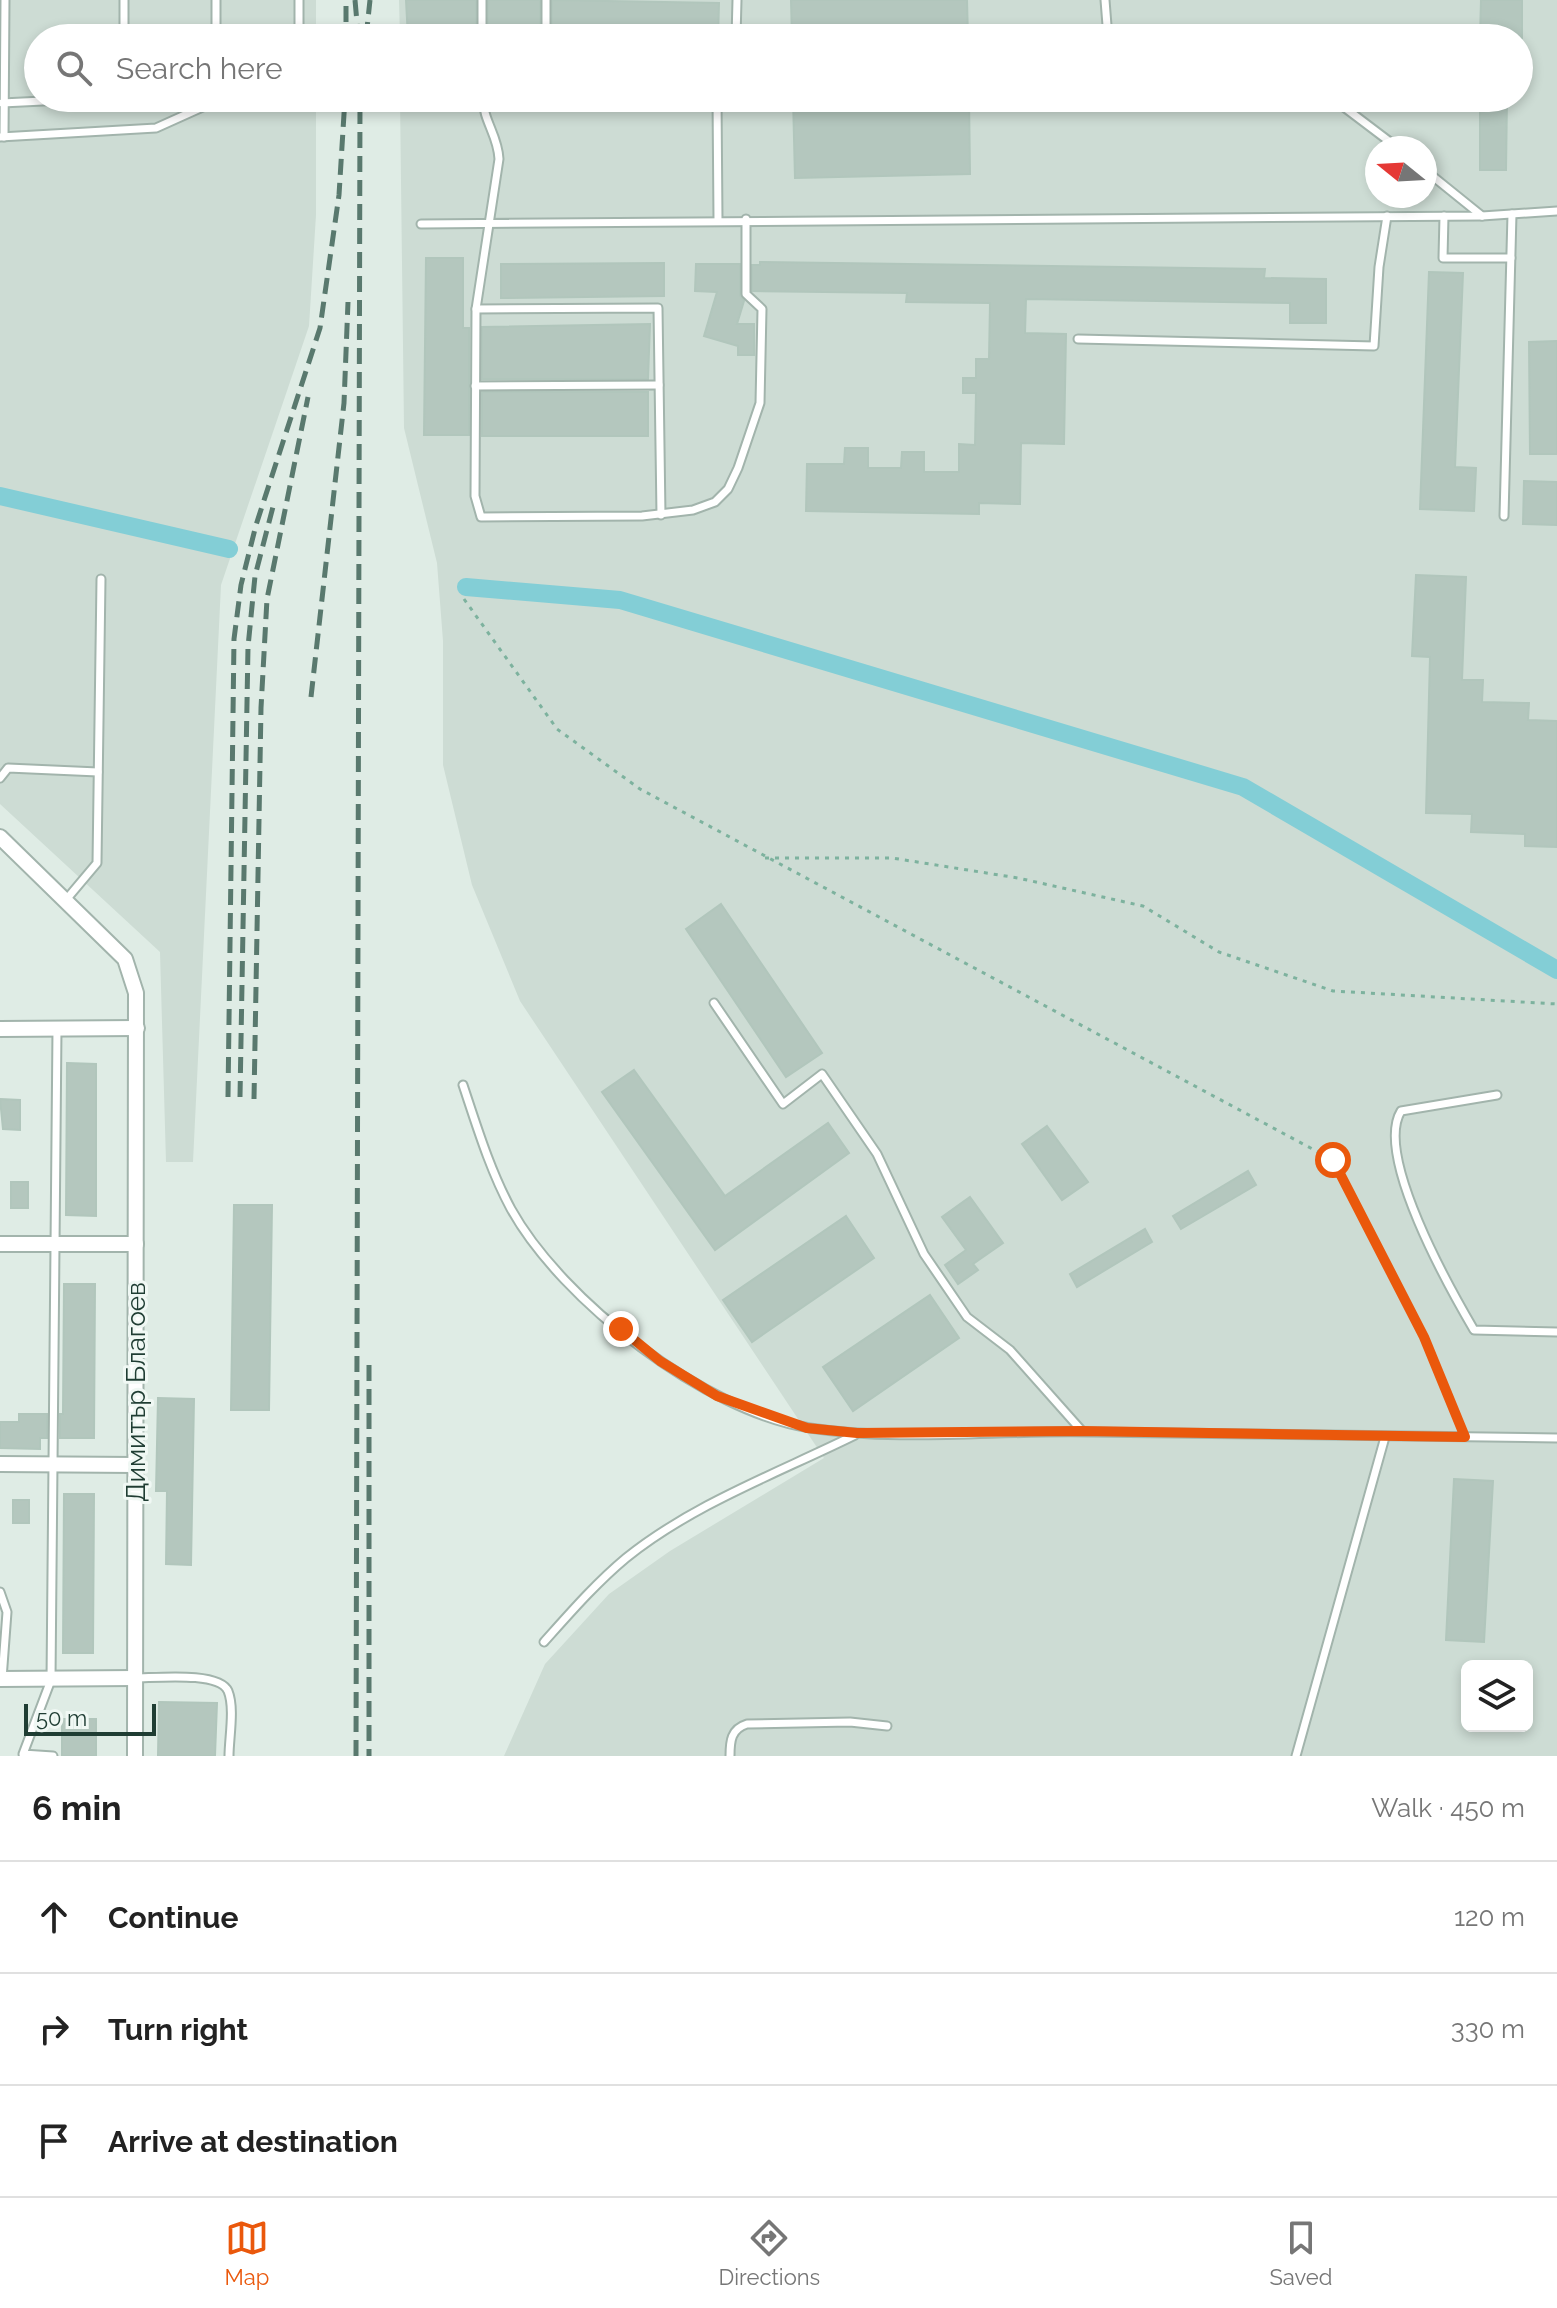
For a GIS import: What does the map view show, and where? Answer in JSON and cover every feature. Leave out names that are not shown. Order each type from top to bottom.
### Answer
[{"type":"street","name":"Димитър Благоев","points":[[0,837],[125,959],[133,976],[137,1028],[135,1756]]},
{"type":"street","points":[[0,1029],[137,1028]]},
{"type":"street","points":[[0,1244],[136,1244]]},
{"type":"street","points":[[0,1464],[135,1465]]},
{"type":"street","points":[[1,1679],[135,1678]]},
{"type":"lane","points":[[5,0],[2,137],[156,128],[190,112]]},
{"type":"lane","points":[[124,0],[124,24]]},
{"type":"lane","points":[[216,0],[216,24]]},
{"type":"lane","points":[[299,0],[299,24]]},
{"type":"lane","points":[[482,0],[482,24]]},
{"type":"lane","points":[[546,0],[546,24]]},
{"type":"lane","points":[[736,24],[737,0]]},
{"type":"lane","points":[[1105,0],[1107,24]]},
{"type":"lane","points":[[2,103],[24,102]]},
{"type":"lane","points":[[483,112],[498,140],[499,159],[476,309],[475,496],[481,517],[661,515],[715,502],[728,489],[760,403],[762,309],[746,294],[746,219]]},
{"type":"lane","points":[[717,112],[718,220]]},
{"type":"lane","points":[[1350,112],[1382,136]]},
{"type":"lane","points":[[1437,180],[1482,216]]},
{"type":"lane","points":[[421,224],[746,219],[1482,216],[1557,211]]},
{"type":"lane","points":[[1504,516],[1512,214]]},
{"type":"lane","points":[[1078,339],[1374,346],[1379,267],[1387,216]]},
{"type":"lane","points":[[1444,216],[1443,258],[1511,258]]},
{"type":"lane","points":[[476,309],[658,308],[661,515]]},
{"type":"lane","points":[[475,386],[659,385]]},
{"type":"lane","points":[[65,901],[97,863],[101,579]]},
{"type":"lane","points":[[0,778],[8,768],[98,772]]},
{"type":"lane","points":[[714,1003],[783,1104],[822,1074],[877,1154],[924,1254],[967,1317],[1010,1350],[1082,1431]]},
{"type":"lane","points":[[53,1756],[23,1755],[51,1680],[57,1029]]},
{"type":"lane","points":[[463,1085],[485,1153],[512,1210],[544,1256],[580,1295],[660,1361],[717,1396],[807,1428],[857,1433],[1082,1431],[1557,1438]]},
{"type":"lane","points":[[1497,1095],[1401,1111],[1394,1126],[1408,1195],[1435,1263],[1474,1330],[1557,1332]]},
{"type":"lane","points":[[544,1642],[586,1595],[626,1558],[669,1528],[857,1433]]},
{"type":"lane","points":[[1296,1756],[1385,1437]]},
{"type":"lane","points":[[0,1592],[7,1612],[1,1679]]},
{"type":"lane","points":[[135,1678],[204,1678],[221,1684],[228,1690],[229,1756]]},
{"type":"lane","points":[[730,1756],[732,1735],[738,1727],[747,1724],[850,1722],[887,1726]]},
{"type":"path","points":[[464,599],[557,729],[640,789],[763,858],[1333,1160],[1424,1337],[1465,1437]]},
{"type":"path","points":[[763,858],[892,858],[1018,878],[1143,906],[1219,952],[1333,991],[1557,1004]]},
{"type":"shaded area","points":[[0,0],[316,0],[316,24],[24,24],[24,112],[316,112],[316,215],[309,326],[221,585],[193,1162],[166,1162],[160,952],[0,804]]},
{"type":"shaded area","points":[[399,0],[1557,0],[1557,1756],[504,1756],[545,1664],[609,1594],[670,1551],[824,1458],[520,1001],[472,885],[443,765],[443,641],[437,563],[404,428],[400,112],[1533,112],[1533,24],[400,24]]},
{"type":"building","points":[[406,0],[476,0],[476,24],[407,24]]},
{"type":"building","points":[[488,0],[540,0],[540,24],[488,24]]},
{"type":"building","points":[[552,0],[719,3],[718,24],[552,24]]},
{"type":"building","points":[[791,0],[967,0],[968,24],[792,24]]},
{"type":"building","points":[[1481,0],[1522,0],[1522,24],[1480,24]]},
{"type":"building","points":[[793,112],[969,112],[970,174],[795,178]]},
{"type":"building","points":[[1480,112],[1507,112],[1506,170],[1480,170]]},
{"type":"building","points":[[426,258],[463,258],[463,328],[469,328],[469,435],[424,435]]},
{"type":"building","points":[[760,262],[1265,269],[1264,278],[1326,279],[1326,323],[1290,323],[1290,303],[1026,299],[1025,333],[1066,334],[1064,444],[1021,443],[1020,504],[979,503],[979,514],[806,511],[807,464],[844,464],[845,448],[868,448],[868,468],[901,468],[902,452],[924,452],[924,472],[959,472],[959,444],[975,445],[976,393],[963,393],[963,378],[976,378],[976,359],[989,359],[990,303],[906,302],[907,293],[752,291],[752,265],[760,265]]},
{"type":"building","points":[[664,263],[664,296],[501,298],[501,264]]},
{"type":"building","points":[[696,264],[740,264],[740,295],[744,301],[737,324],[754,324],[754,355],[738,355],[738,346],[704,336],[717,292],[695,291]]},
{"type":"building","points":[[1429,272],[1463,273],[1455,467],[1476,468],[1474,511],[1420,509]]},
{"type":"building","points":[[650,324],[648,379],[482,379],[482,327]]},
{"type":"building","points":[[1557,341],[1557,454],[1530,454],[1529,342]]},
{"type":"building","points":[[482,392],[648,392],[648,436],[482,436]]},
{"type":"building","points":[[1524,481],[1557,482],[1557,525],[1523,524]]},
{"type":"building","points":[[1416,575],[1466,577],[1462,680],[1483,680],[1482,702],[1529,703],[1528,720],[1557,721],[1557,847],[1525,846],[1525,834],[1471,832],[1472,814],[1426,813],[1430,657],[1412,656]]},
{"type":"building","points":[[721,904],[822,1053],[786,1077],[686,929]]},
{"type":"building","points":[[67,1063],[96,1064],[96,1216],[66,1215]]},
{"type":"building","points":[[634,1070],[725,1196],[828,1123],[849,1153],[715,1250],[602,1092]]},
{"type":"building","points":[[0,1099],[20,1100],[20,1130],[3,1129]]},
{"type":"building","points":[[1047,1126],[1088,1182],[1062,1200],[1022,1144]]},
{"type":"building","points":[[1248,1171],[1256,1185],[1181,1229],[1173,1216]]},
{"type":"building","points":[[11,1182],[28,1182],[28,1208],[11,1208]]},
{"type":"building","points":[[970,1197],[1003,1243],[973,1264],[978,1270],[958,1284],[945,1265],[966,1250],[942,1217]]},
{"type":"building","points":[[234,1205],[272,1205],[269,1410],[231,1410]]},
{"type":"building","points":[[846,1216],[874,1258],[752,1342],[723,1300]]},
{"type":"building","points":[[1145,1229],[1152,1242],[1077,1287],[1070,1274]]},
{"type":"building","points":[[64,1284],[95,1284],[94,1438],[60,1438]]},
{"type":"building","points":[[930,1295],[959,1338],[853,1411],[823,1367]]},
{"type":"building","points":[[158,1398],[194,1399],[191,1565],[166,1564],[167,1491],[156,1491]]},
{"type":"building","points":[[19,1414],[47,1414],[47,1438],[40,1438],[40,1449],[0,1448],[0,1422],[19,1422]]},
{"type":"building","points":[[1454,1479],[1493,1481],[1484,1642],[1446,1640]]},
{"type":"building","points":[[64,1494],[94,1494],[93,1653],[63,1653]]},
{"type":"building","points":[[13,1500],[29,1500],[29,1523],[13,1523]]},
{"type":"building","points":[[159,1702],[217,1703],[215,1756],[158,1756]]},
{"type":"building","points":[[62,1719],[96,1719],[96,1756],[62,1756]]},
{"type":"waterway","points":[[0,496],[229,549]]},
{"type":"waterway","points":[[466,587],[620,600],[1243,787],[1557,970]]},
{"type":"railway","points":[[355,0],[357,24]]},
{"type":"railway","points":[[367,24],[370,0]]},
{"type":"railway","points":[[346,6],[346,24]]},
{"type":"railway","points":[[228,1097],[234,639],[241,585],[256,525],[320,328],[339,195],[344,112]]},
{"type":"railway","points":[[356,1756],[360,112]]},
{"type":"railway","points":[[311,697],[344,403],[348,302]]},
{"type":"railway","points":[[254,1099],[261,708],[267,599],[308,397]]},
{"type":"railway","points":[[240,1097],[248,647],[255,576],[274,503]]},
{"type":"railway","points":[[369,1365],[369,1756]]},
{"type":"route","points":[[621,1329],[660,1361],[717,1396],[807,1428],[857,1433],[1082,1431],[1465,1437],[1424,1337],[1333,1160]]}]
